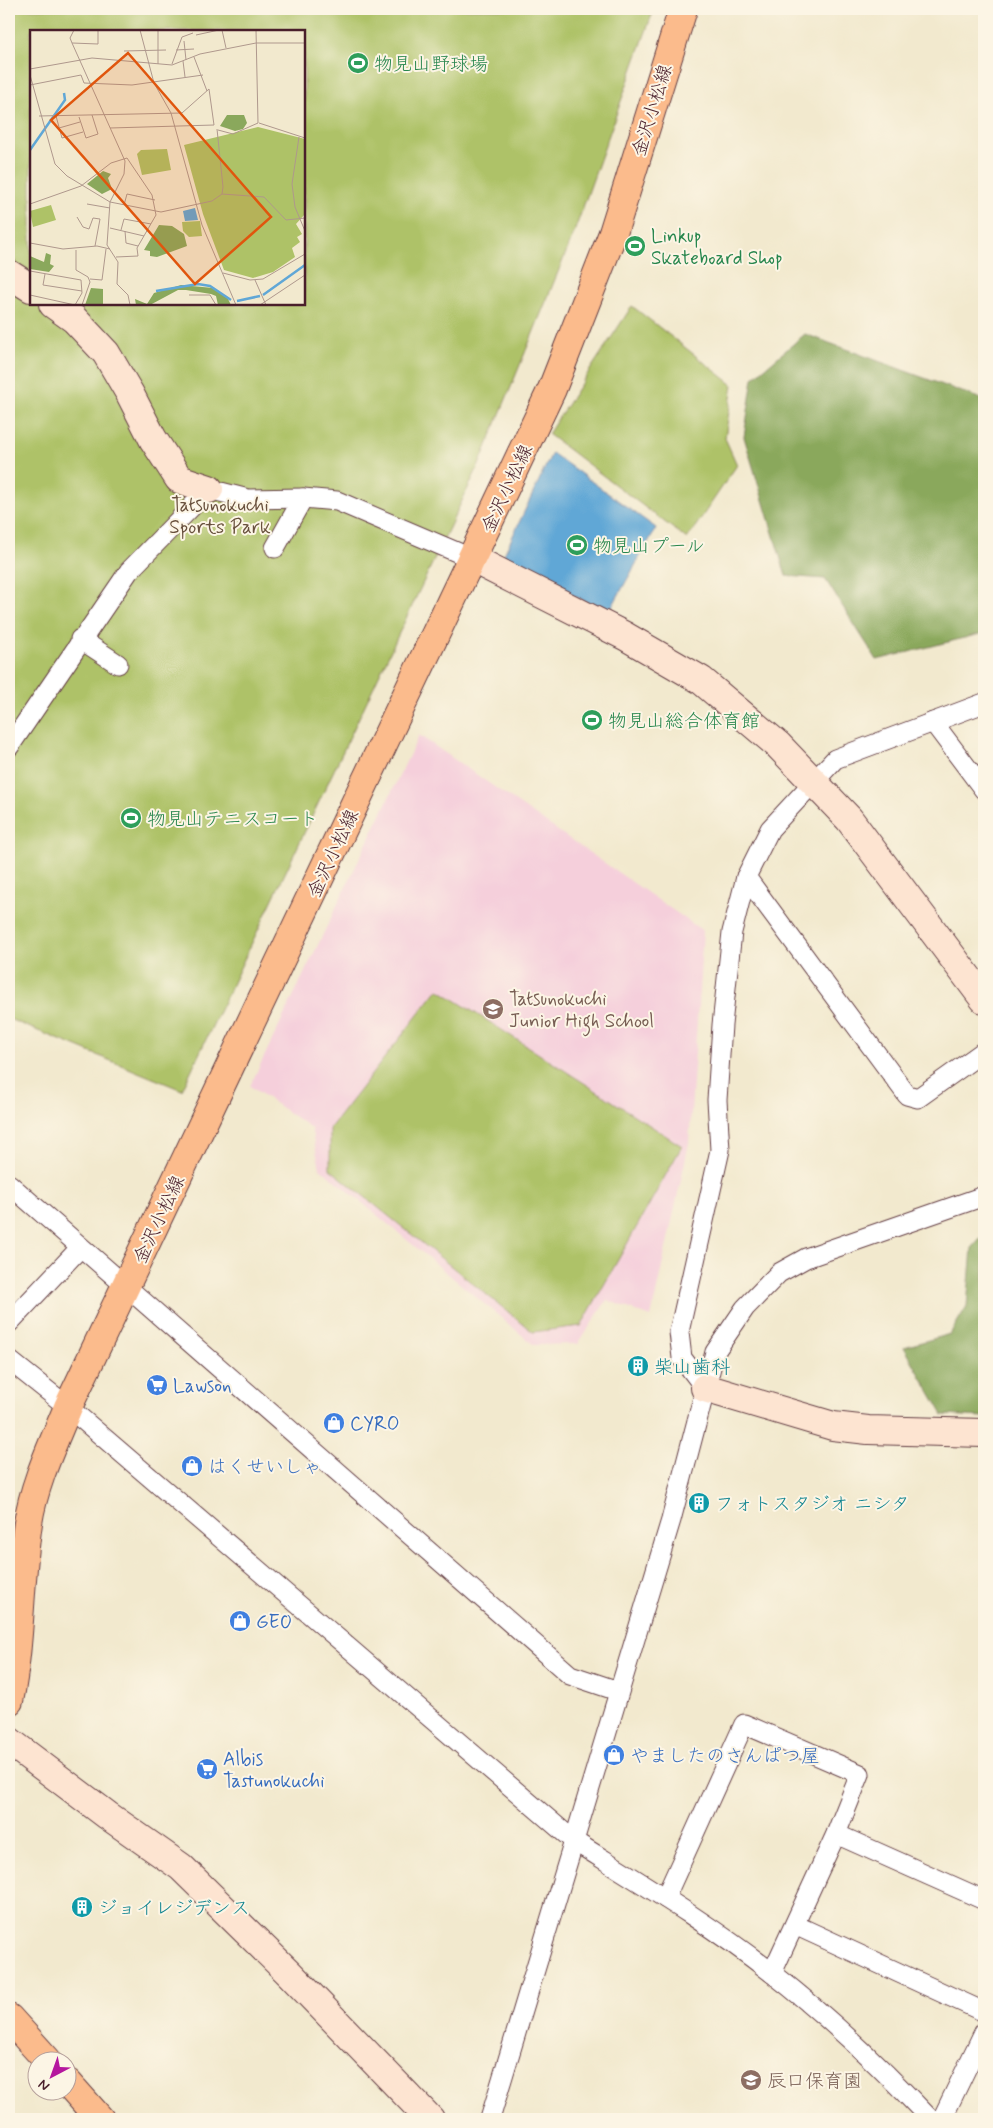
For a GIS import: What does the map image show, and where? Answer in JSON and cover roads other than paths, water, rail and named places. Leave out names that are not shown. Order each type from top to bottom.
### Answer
[{"type":"main road","name":"金沢小松線","points":[[9,1701],[16,1668],[21,1582],[28,1521],[44,1466],[68,1407],[473,559],[552,389],[613,233],[683,9]]},
{"type":"main road","points":[[9,2018],[38,2050]]},
{"type":"main road","points":[[78,2094],[100,2119]]},
{"type":"street","points":[[9,274],[30,287]]},
{"type":"street","points":[[54,305],[74,319],[106,353],[153,439],[180,479],[248,499],[303,498],[337,501],[473,559],[625,636],[701,680],[778,745],[849,820],[984,999]]},
{"type":"street","points":[[9,746],[80,639],[129,571],[209,489]]},
{"type":"street","points":[[275,548],[303,498]]},
{"type":"street","points":[[80,639],[118,664]]},
{"type":"street","points":[[984,703],[835,759],[813,780],[770,829],[746,877],[732,932],[722,1026],[717,1100],[720,1150],[679,1332],[682,1358],[705,1388],[804,1419],[833,1426],[868,1430],[984,1433]]},
{"type":"street","points":[[933,722],[984,790]]},
{"type":"street","points":[[746,877],[908,1096],[918,1098],[984,1050]]},
{"type":"street","points":[[9,1184],[125,1288],[570,1675],[618,1691]]},
{"type":"street","points":[[490,2119],[671,1520],[715,1352],[745,1308],[779,1273],[806,1258],[984,1196]]},
{"type":"street","points":[[9,1323],[80,1248]]},
{"type":"street","points":[[9,1360],[68,1407],[574,1841],[665,1898],[772,1973],[876,2062],[930,2119]]},
{"type":"street","points":[[665,1898],[744,1724],[860,1774],[836,1834],[772,1973]]},
{"type":"street","points":[[9,1741],[106,1815],[181,1867],[289,1973],[430,2119]]},
{"type":"street","points":[[836,1834],[984,1900]]},
{"type":"street","points":[[795,1925],[984,2012]]},
{"type":"street","points":[[942,2119],[984,2032]]},
{"type":"water","name":"物見山プール","points":[[552,453],[656,528],[609,612],[500,563]]},
{"type":"place","name":"物見山野球場","points":[[358,63]]},
{"type":"place","name":"Linkup Skateboard Shop","points":[[635,246]]},
{"type":"place","name":"物見山プール","points":[[577,545]]},
{"type":"place","name":"物見山総合体育館","points":[[592,720]]},
{"type":"place","name":"物見山テニスコート","points":[[131,818]]},
{"type":"place","name":"Tatsunokuchi Junior High School","points":[[493,1009]]},
{"type":"place","name":"柴山歯科","points":[[638,1366]]},
{"type":"place","name":"Lawson","points":[[157,1385]]},
{"type":"place","name":"CYRO","points":[[334,1423]]},
{"type":"place","name":"はくせいしゃ","points":[[192,1466]]},
{"type":"place","name":"フォトスタジオ ニシタ","points":[[699,1503]]},
{"type":"place","name":"GEO","points":[[240,1621]]},
{"type":"place","name":"やましたのさんぱつ屋","points":[[614,1755]]},
{"type":"place","name":"Albis Tastunokuchi","points":[[207,1769]]},
{"type":"place","name":"ジョイレジデンス","points":[[82,1907]]},
{"type":"place","name":"辰口保育園","points":[[751,2080]]},
{"type":"park label","name":"Tatsunokuchi Sports Park","points":[[220,515]]}]
